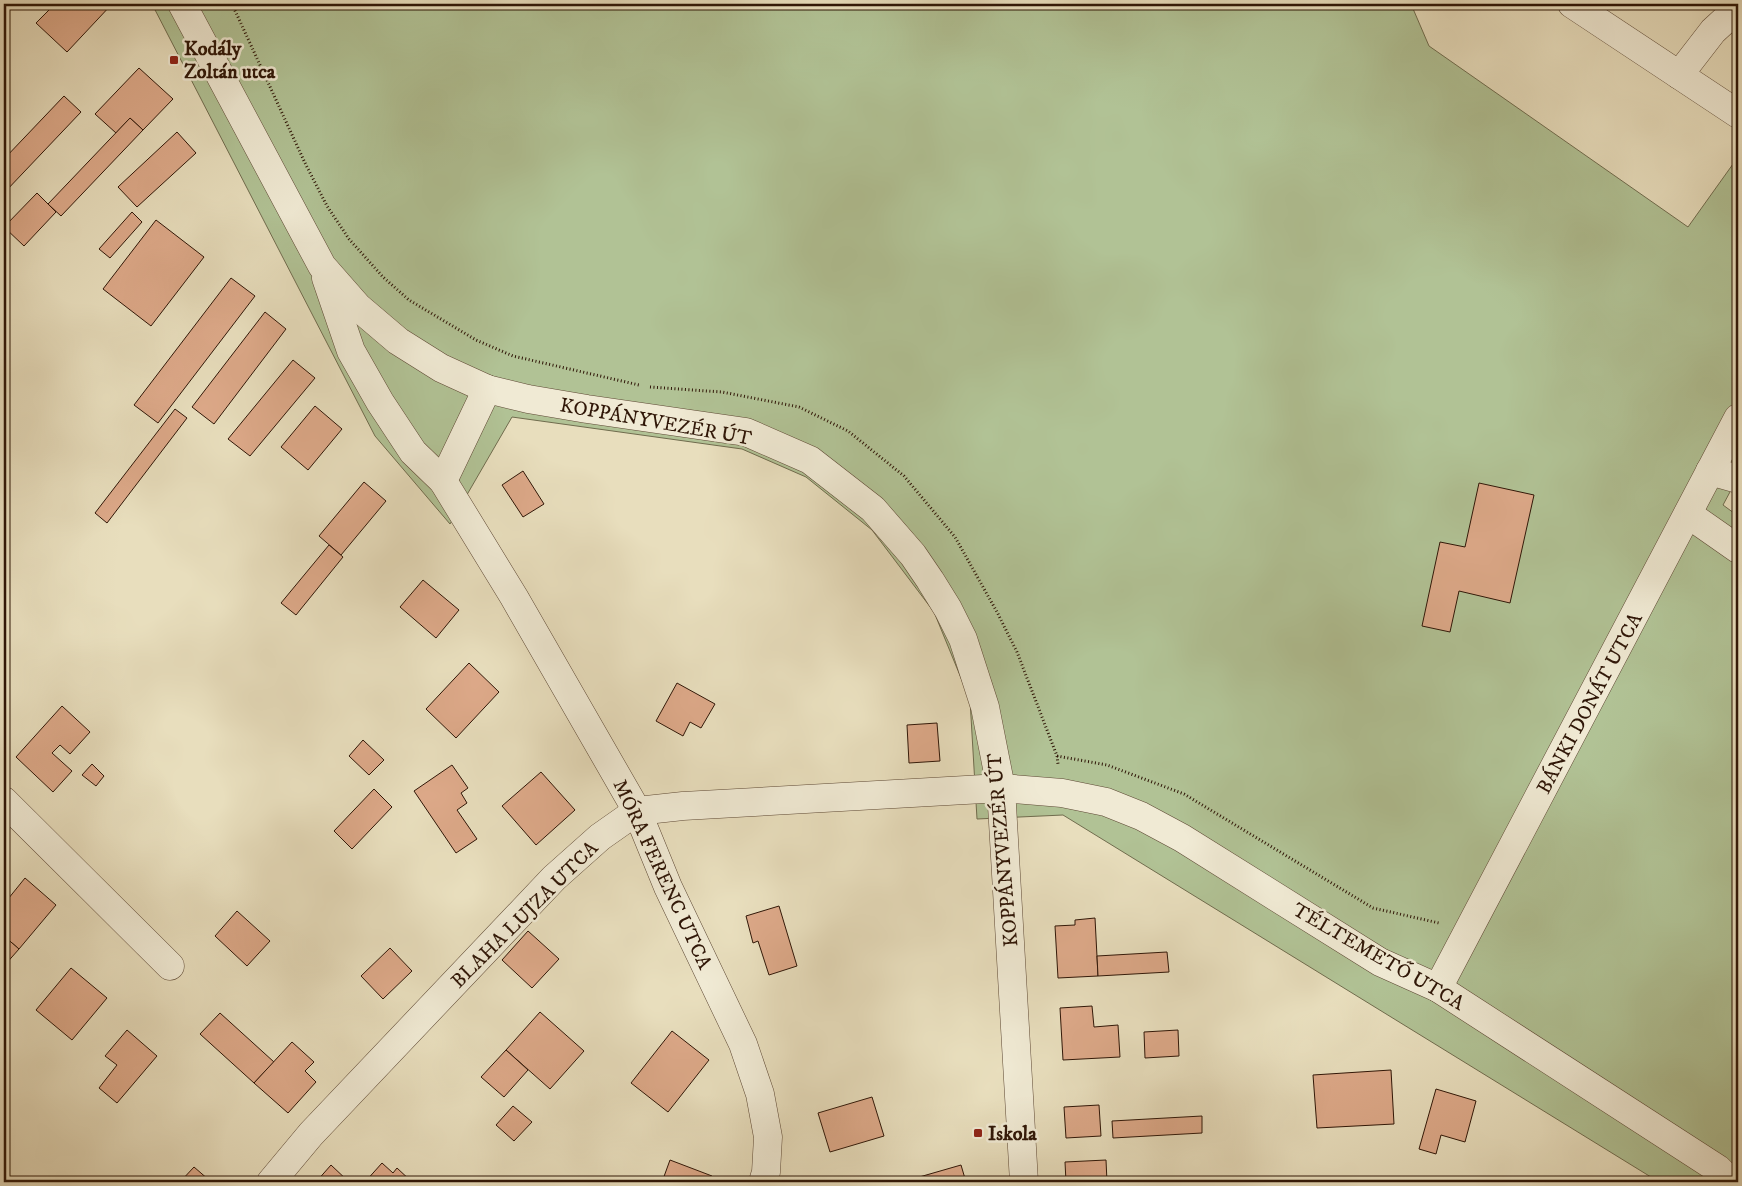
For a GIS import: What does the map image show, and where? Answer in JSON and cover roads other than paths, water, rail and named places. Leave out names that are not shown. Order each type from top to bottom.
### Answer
[{"type":"street","name":"KOPPÁNYVEZÉR ÚT","points":[[182,4],[322,266],[358,307],[398,341],[442,368],[487,389],[528,399],[587,409],[746,432],[810,460],[873,509],[913,555],[964,639],[986,707],[1001,788],[1024,1182]]},
{"type":"street","points":[[1572,4],[1738,114]]},
{"type":"street","points":[[1679,75],[1712,31],[1738,8]]},
{"type":"street","name":"MÓRA FERENC UTCA","points":[[322,266],[350,350],[355,359],[380,402],[413,452],[443,482],[514,597],[638,811],[668,887],[743,1044],[760,1094],[768,1137],[766,1172],[763,1182]]},
{"type":"street","points":[[443,482],[487,389]]},
{"type":"street","name":"BÁNKI DONÁT UTCA","points":[[1438,988],[1738,418]]},
{"type":"street","points":[[1710,471],[1738,479]]},
{"type":"street","points":[[1688,514],[1738,549]]},
{"type":"street","name":"TÉLTEMETŐ UTCA","points":[[1001,788],[1062,794],[1106,802],[1141,816],[1182,838],[1380,962],[1438,988],[1718,1169],[1731,1182]]},
{"type":"street","name":"BLAHA LUJZA UTCA","points":[[271,1182],[311,1134],[554,878],[600,837],[638,811],[683,806],[1001,788]]},
{"type":"street","points":[[4,800],[170,966]]},
{"type":"place","name":"Kodály Zoltán utca","points":[[174,60]]},
{"type":"place","name":"Iskola","points":[[978,1133]]}]
